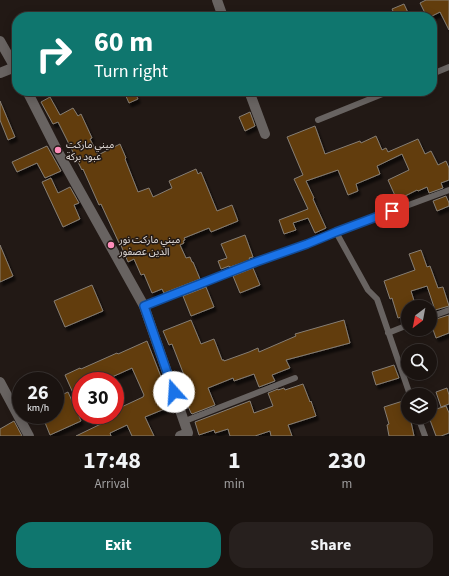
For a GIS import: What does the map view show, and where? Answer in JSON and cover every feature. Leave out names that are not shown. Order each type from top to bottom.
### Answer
[{"type":"street","points":[[217,0],[221,12]]},
{"type":"street","points":[[0,41],[12,62]]},
{"type":"street","points":[[0,73],[12,70]]},
{"type":"street","points":[[30,96],[58,152],[144,306],[184,421],[186,435]]},
{"type":"street","points":[[251,96],[266,134]]},
{"type":"street","points":[[0,382],[29,436]]},
{"type":"lane","points":[[437,72],[449,67]]},
{"type":"lane","points":[[318,120],[378,96]]},
{"type":"lane","points":[[144,306],[256,262],[449,190]]},
{"type":"lane","points":[[336,232],[368,290],[376,299],[408,388]]},
{"type":"lane","points":[[437,314],[449,310]]},
{"type":"lane","points":[[388,333],[401,328]]},
{"type":"lane","points":[[184,421],[295,378]]},
{"type":"lane","points":[[421,424],[425,436]]},
{"type":"building","points":[[426,0],[449,0],[449,30],[440,12],[437,14],[437,12],[424,12],[420,3]]},
{"type":"building","points":[[404,4],[408,12],[391,12],[393,11],[392,9]]},
{"type":"building","points":[[126,96],[136,96],[138,99],[129,103]]},
{"type":"building","points":[[50,97],[60,115],[73,108],[78,116],[81,114],[92,138],[90,139],[98,155],[120,144],[138,192],[149,188],[153,197],[172,188],[169,181],[196,169],[198,174],[201,172],[217,211],[232,205],[238,221],[211,232],[209,228],[184,238],[184,243],[180,245],[186,258],[190,257],[193,262],[200,279],[164,293],[162,289],[152,293],[144,274],[141,275],[134,259],[128,262],[101,204],[99,205],[83,169],[82,170],[58,122],[53,124],[41,102]]},
{"type":"building","points":[[0,101],[15,137],[8,140],[0,120]]},
{"type":"building","points":[[250,112],[255,126],[245,131],[239,117]]},
{"type":"building","points":[[315,126],[325,154],[360,141],[361,143],[376,136],[382,150],[386,148],[388,152],[418,139],[425,154],[431,151],[438,165],[446,161],[449,168],[449,180],[441,183],[443,188],[429,193],[427,187],[418,191],[417,190],[397,200],[388,180],[409,170],[402,154],[377,166],[380,174],[356,184],[358,191],[348,195],[338,170],[306,181],[326,228],[315,233],[308,218],[293,223],[296,230],[284,234],[279,220],[308,209],[294,179],[303,175],[287,137]]},
{"type":"building","points":[[47,146],[61,171],[45,178],[37,163],[17,172],[12,162]]},
{"type":"building","points":[[51,178],[58,193],[70,187],[79,203],[74,205],[80,219],[63,227],[42,182]]},
{"type":"building","points":[[446,196],[449,206],[437,211],[433,201]]},
{"type":"building","points":[[245,235],[253,257],[249,258],[250,260],[221,269],[218,261],[227,258],[221,244]]},
{"type":"building","points":[[0,245],[13,276],[0,282]]},
{"type":"building","points":[[421,250],[427,267],[430,266],[438,288],[443,287],[449,306],[437,309],[437,300],[432,300],[427,286],[411,291],[414,300],[401,300],[401,317],[398,318],[392,298],[390,299],[384,281],[415,270],[409,254]]},
{"type":"building","points":[[253,268],[260,285],[240,293],[233,276]]},
{"type":"building","points":[[92,285],[103,311],[65,327],[54,301]]},
{"type":"building","points":[[206,287],[214,307],[191,316],[183,296]]},
{"type":"building","points":[[449,315],[449,333],[436,338],[435,336],[437,336],[437,319]]},
{"type":"building","points":[[191,320],[201,344],[214,339],[222,360],[224,361],[258,348],[259,352],[296,336],[295,334],[344,320],[350,343],[286,360],[290,368],[272,375],[275,381],[259,387],[254,374],[234,381],[233,378],[208,388],[215,405],[192,414],[176,378],[184,375],[172,344],[169,345],[163,331]]},
{"type":"building","points":[[147,341],[163,382],[157,385],[167,408],[145,417],[154,436],[132,436],[127,425],[110,433],[111,436],[76,436],[101,424],[124,424],[124,406],[143,397],[144,395],[132,368],[123,372],[72,372],[72,391],[65,375],[80,368],[81,369],[117,353],[118,354]]},
{"type":"building","points":[[394,365],[399,378],[376,385],[372,372]]},
{"type":"building","points":[[303,384],[316,416],[288,425],[292,436],[271,436],[270,431],[255,436],[230,436],[228,429],[215,433],[214,430],[199,435],[195,422],[250,401],[254,413],[273,406],[268,393],[278,389],[284,388],[285,390]]},
{"type":"building","points":[[447,388],[449,404],[441,407],[437,392]]},
{"type":"building","points":[[68,392],[72,401],[72,424],[74,424],[50,435],[46,424],[64,424],[64,394]]},
{"type":"building","points":[[401,402],[401,424],[411,424],[414,436],[389,436],[387,425],[389,424],[384,407]]},
{"type":"building","points":[[446,406],[449,413],[449,433],[441,436],[436,436],[432,424],[437,424],[437,409]]},
{"type":"building","points":[[12,422],[12,424],[16,424],[22,436],[0,436],[0,429]]},
{"type":"place","name":"ميني ماركت عبود بركة","points":[[58,150]]},
{"type":"place","name":"ميني ماركت نور الدين عصفور","points":[[111,245]]},
{"type":"route","points":[[174,392],[144,306],[392,211]]}]
